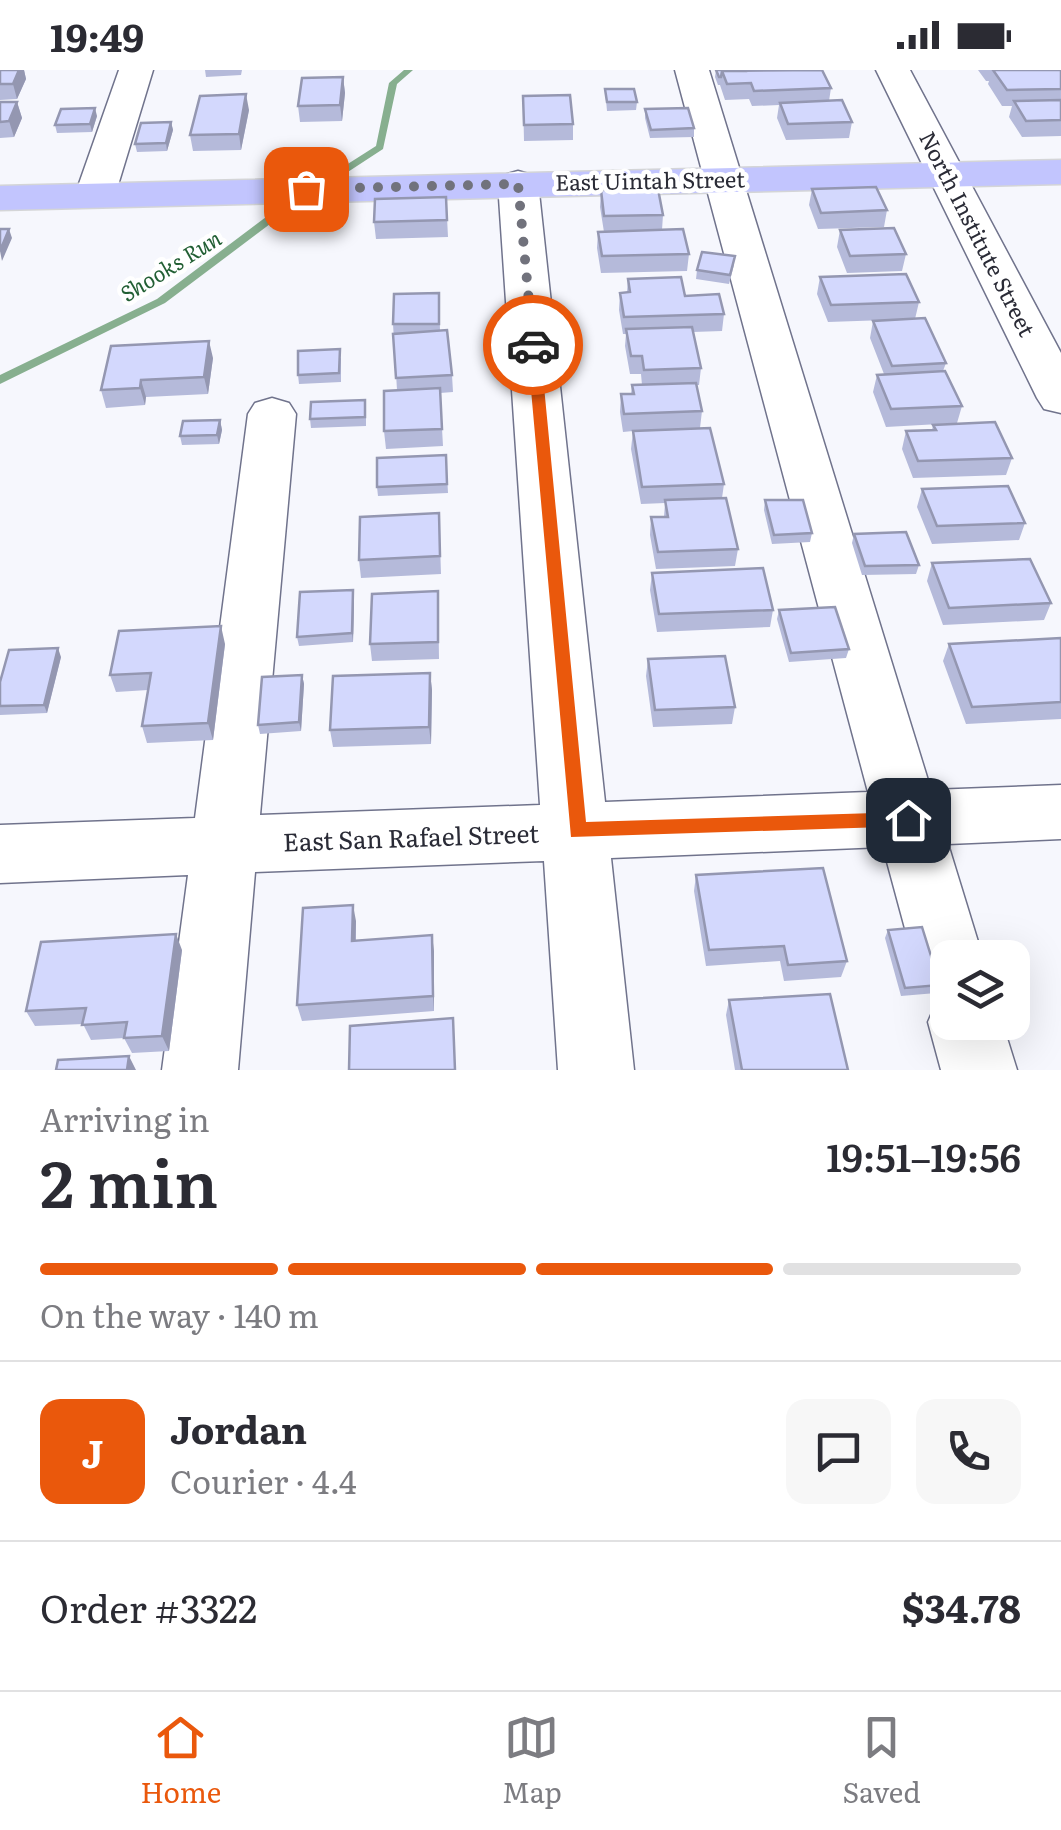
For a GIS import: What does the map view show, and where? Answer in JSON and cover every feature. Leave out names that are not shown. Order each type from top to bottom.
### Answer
[{"type":"main road","name":"East Uintah Street","points":[[0,198],[1061,172]]},
{"type":"street","points":[[102,195],[136,70]]},
{"type":"street","points":[[692,70],[943,940]]},
{"type":"street","name":"North Institute Street","points":[[893,70],[1061,398]]},
{"type":"street","points":[[518,184],[578,831],[596,1070]]},
{"type":"street","points":[[200,1070],[272,414]]},
{"type":"street","name":"East San Rafael Street","points":[[0,854],[1061,812]]},
{"type":"street","points":[[971,1040],[979,1070]]},
{"type":"building","points":[[0,70],[19,70],[13,84],[0,84]]},
{"type":"building","points":[[822,70],[831,88],[754,91],[751,83],[727,84],[722,71]]},
{"type":"building","points":[[993,70],[1061,70],[1061,89],[1007,90]]},
{"type":"building","points":[[343,77],[340,105],[298,106],[302,78]]},
{"type":"building","points":[[605,89],[634,89],[637,102],[607,102]]},
{"type":"building","points":[[246,94],[239,134],[190,135],[200,96]]},
{"type":"building","points":[[570,95],[573,124],[524,125],[523,96]]},
{"type":"building","points":[[842,100],[852,122],[788,124],[780,103]]},
{"type":"building","points":[[1061,100],[1061,120],[1026,121],[1014,101]]},
{"type":"building","points":[[0,102],[17,102],[9,121],[0,122]]},
{"type":"building","points":[[95,108],[90,124],[55,125],[61,109]]},
{"type":"building","points":[[688,108],[694,128],[651,130],[645,109]]},
{"type":"building","points":[[171,122],[166,143],[135,144],[141,123]]},
{"type":"building","points":[[876,187],[887,210],[821,213],[812,189]]},
{"type":"building","points":[[658,189],[663,215],[604,216],[601,190]]},
{"type":"building","points":[[446,197],[447,220],[374,222],[375,199]]},
{"type":"building","points":[[894,228],[906,254],[850,256],[840,230]]},
{"type":"building","points":[[0,229],[9,229],[0,251]]},
{"type":"building","points":[[683,229],[689,254],[602,256],[598,232]]},
{"type":"building","points":[[702,252],[735,256],[730,275],[697,270]]},
{"type":"building","points":[[906,274],[919,302],[831,305],[820,277]]},
{"type":"building","points":[[681,277],[685,296],[719,294],[724,314],[624,317],[620,293],[630,292],[628,279]]},
{"type":"building","points":[[439,293],[439,324],[393,324],[394,294]]},
{"type":"building","points":[[925,318],[946,363],[892,366],[873,321]]},
{"type":"building","points":[[692,327],[701,368],[644,370],[642,356],[631,356],[626,329]]},
{"type":"building","points":[[447,330],[452,375],[396,378],[393,334]]},
{"type":"building","points":[[209,341],[204,377],[141,380],[140,388],[101,390],[111,346]]},
{"type":"building","points":[[340,349],[339,373],[298,375],[298,351]]},
{"type":"building","points":[[945,371],[962,406],[891,409],[877,375]]},
{"type":"building","points":[[696,383],[702,411],[624,414],[621,394],[634,394],[632,385]]},
{"type":"building","points":[[440,388],[442,429],[384,431],[384,391]]},
{"type":"building","points":[[365,400],[365,417],[310,419],[311,402]]},
{"type":"building","points":[[220,420],[217,435],[180,436],[183,421]]},
{"type":"building","points":[[995,422],[1012,458],[918,461],[906,431],[936,430],[933,425]]},
{"type":"building","points":[[710,428],[724,484],[642,487],[633,431]]},
{"type":"building","points":[[446,455],[447,484],[377,487],[377,458]]},
{"type":"building","points":[[1008,486],[1025,523],[937,526],[922,489]]},
{"type":"building","points":[[726,498],[738,549],[658,552],[651,517],[668,517],[665,500]]},
{"type":"building","points":[[765,500],[803,500],[812,533],[774,535]]},
{"type":"building","points":[[439,513],[440,556],[359,560],[360,517]]},
{"type":"building","points":[[906,532],[919,565],[865,566],[854,534]]},
{"type":"building","points":[[1030,559],[1051,603],[949,608],[932,563]]},
{"type":"building","points":[[763,568],[773,610],[659,614],[652,573]]},
{"type":"building","points":[[353,590],[352,633],[297,637],[300,592]]},
{"type":"building","points":[[438,591],[438,642],[370,644],[372,594]]},
{"type":"building","points":[[835,607],[849,649],[791,653],[779,610]]},
{"type":"building","points":[[221,626],[208,723],[142,726],[151,673],[110,675],[119,631]]},
{"type":"building","points":[[1061,638],[1061,702],[972,707],[949,644]]},
{"type":"building","points":[[58,648],[44,705],[0,706],[0,682],[9,650]]},
{"type":"building","points":[[725,656],[735,707],[655,710],[648,659]]},
{"type":"building","points":[[430,673],[429,727],[330,730],[333,676]]},
{"type":"building","points":[[302,675],[299,722],[258,725],[262,677]]},
{"type":"building","points":[[823,868],[847,961],[788,965],[784,946],[709,950],[696,875]]},
{"type":"building","points":[[353,905],[352,941],[432,935],[433,996],[297,1005],[303,908]]},
{"type":"building","points":[[922,927],[930,953],[930,986],[905,988],[888,930]]},
{"type":"building","points":[[176,934],[162,1036],[124,1038],[127,1022],[82,1025],[86,1008],[26,1011],[41,942]]},
{"type":"building","points":[[830,994],[848,1070],[742,1070],[729,1000]]},
{"type":"building","points":[[453,1018],[455,1070],[349,1070],[350,1026]]},
{"type":"building","points":[[129,1056],[127,1070],[56,1070],[58,1060]]},
{"type":"waterway","name":"Shooks Run","points":[[0,380],[161,301],[278,213],[380,147],[393,83],[409,70]]},
{"type":"way so far","points":[[306,189],[518,184],[533,345]]},
{"type":"route","points":[[533,345],[578,831],[908,820]]}]
